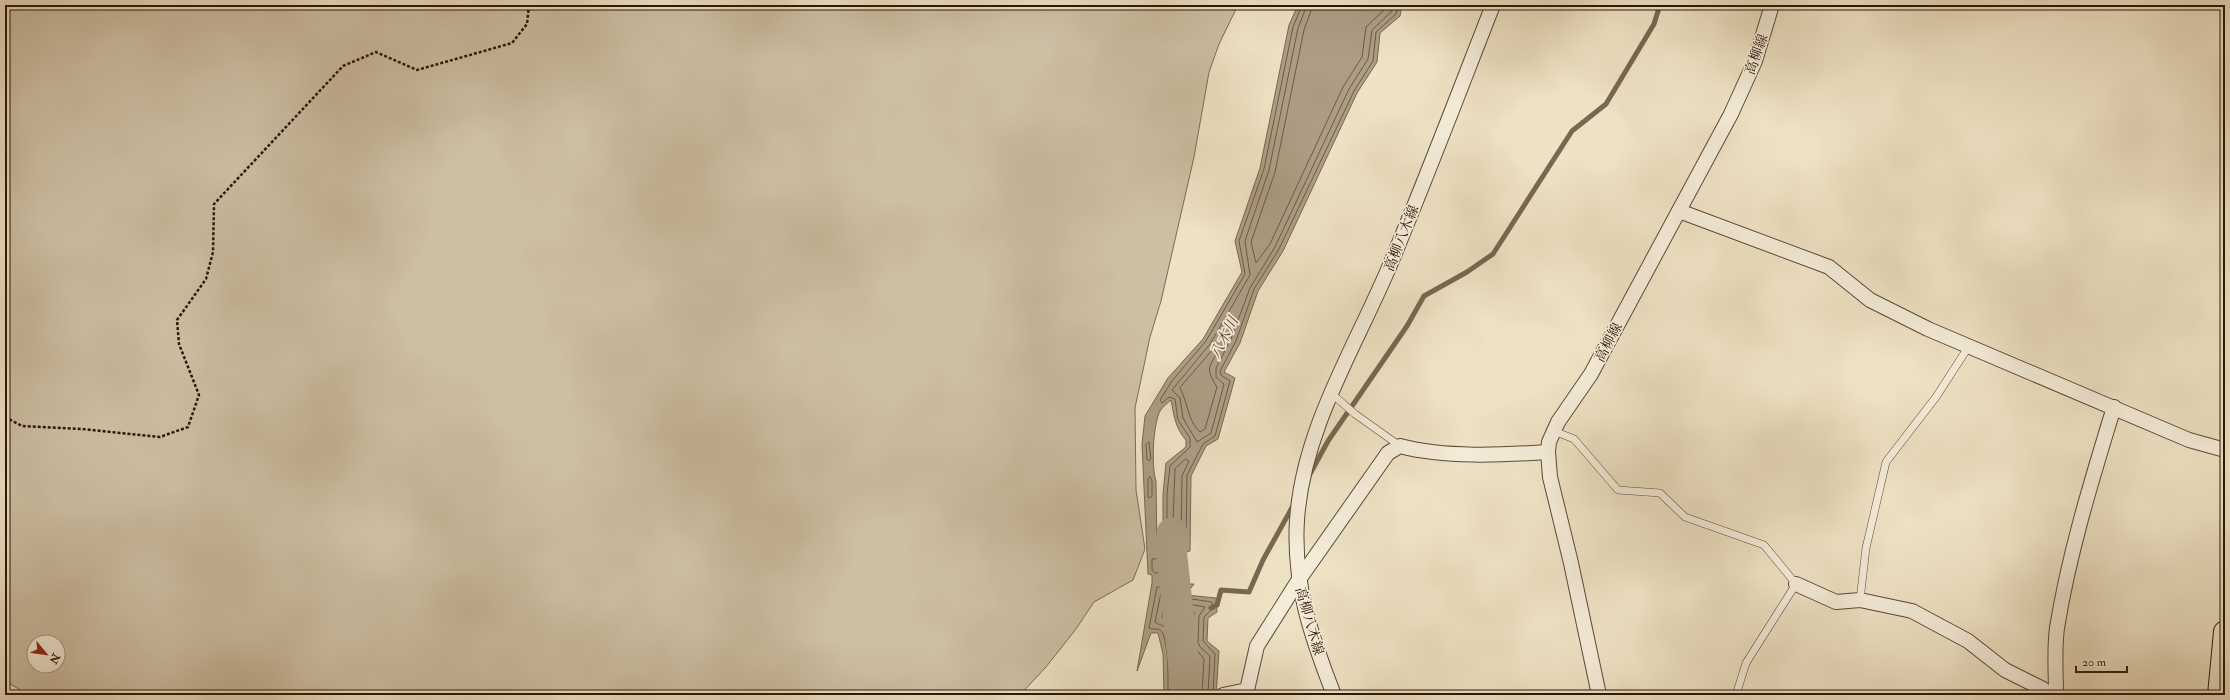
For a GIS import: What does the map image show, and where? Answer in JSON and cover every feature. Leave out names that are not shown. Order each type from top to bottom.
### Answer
[{"type":"highway","points":[[2219,695],[2224,658],[2225,632]]},
{"type":"street","name":"高柳八木線","points":[[1334,695],[1310,627],[1298,581],[1297,520],[1304,469],[1312,442],[1332,394],[1390,266],[1493,5]]},
{"type":"street","name":"高柳線","points":[[1599,695],[1571,563],[1553,493],[1548,452],[1554,431],[1591,374],[1740,96],[1761,44],[1772,5]]},
{"type":"street","points":[[1679,211],[1829,266],[1870,300],[1928,329],[2114,407],[2188,440],[2225,450]]},
{"type":"street","points":[[2056,695],[2057,629],[2072,557],[2114,407]]},
{"type":"street","points":[[1228,694],[1247,690],[1257,646],[1298,581],[1388,453],[1400,446],[1416,451],[1498,455],[1548,452]]},
{"type":"street","points":[[1796,584],[1836,602],[1860,600],[1912,611],[1968,641],[2005,670],[2043,689],[2048,695]]},
{"type":"lane","points":[[1860,600],[1866,548],[1886,462],[1936,396],[1969,346]]},
{"type":"lane","points":[[1332,394],[1355,414],[1400,446]]},
{"type":"lane","points":[[1554,431],[1574,439],[1618,490],[1660,493],[1685,517],[1764,545],[1796,584],[1746,663],[1736,695]]},
{"type":"path","points":[[5,417],[22,426],[82,429],[160,437],[188,427],[199,395],[180,344],[177,320],[206,279],[213,252],[214,204],[343,66],[376,52],[417,70],[512,43],[527,24],[529,5]]},
{"type":"shaded area","points":[[5,5],[1238,5],[1219,44],[1209,72],[1194,157],[1161,301],[1150,337],[1135,408],[1136,490],[1145,549],[1133,580],[1094,602],[1076,629],[1046,667],[1020,695],[29,695],[5,681]]},
{"type":"water","points":[[1298,5],[1402,5],[1400,16],[1380,33],[1377,62],[1357,93],[1283,251],[1258,291],[1240,343],[1224,372],[1235,378],[1218,439],[1206,446],[1191,476],[1190,551],[1184,553],[1185,567],[1177,569],[1175,575],[1159,575],[1160,584],[1194,584],[1186,595],[1216,598],[1217,612],[1208,618],[1207,641],[1219,651],[1216,695],[1164,695],[1163,654],[1158,633],[1151,633],[1137,671],[1152,583],[1152,575],[1148,574],[1142,444],[1145,416],[1168,378],[1203,339],[1242,272],[1235,241],[1260,168],[1289,25]],"holes":[[[1171,400],[1177,426],[1186,440],[1186,447],[1166,463],[1163,494],[1163,554],[1157,555],[1156,481],[1153,456],[1154,435],[1160,411]]]},
{"type":"waterway","points":[[1310,474],[1328,441],[1407,326],[1424,296],[1467,272],[1493,254],[1572,131],[1606,104],[1654,24],[1660,5]]},
{"type":"waterway","points":[[1211,608],[1217,605],[1221,590],[1249,592],[1263,560],[1294,504]]},
{"type":"waterway","name":"八木川","points":[[1172,533],[1171,549],[1187,695]]}]
